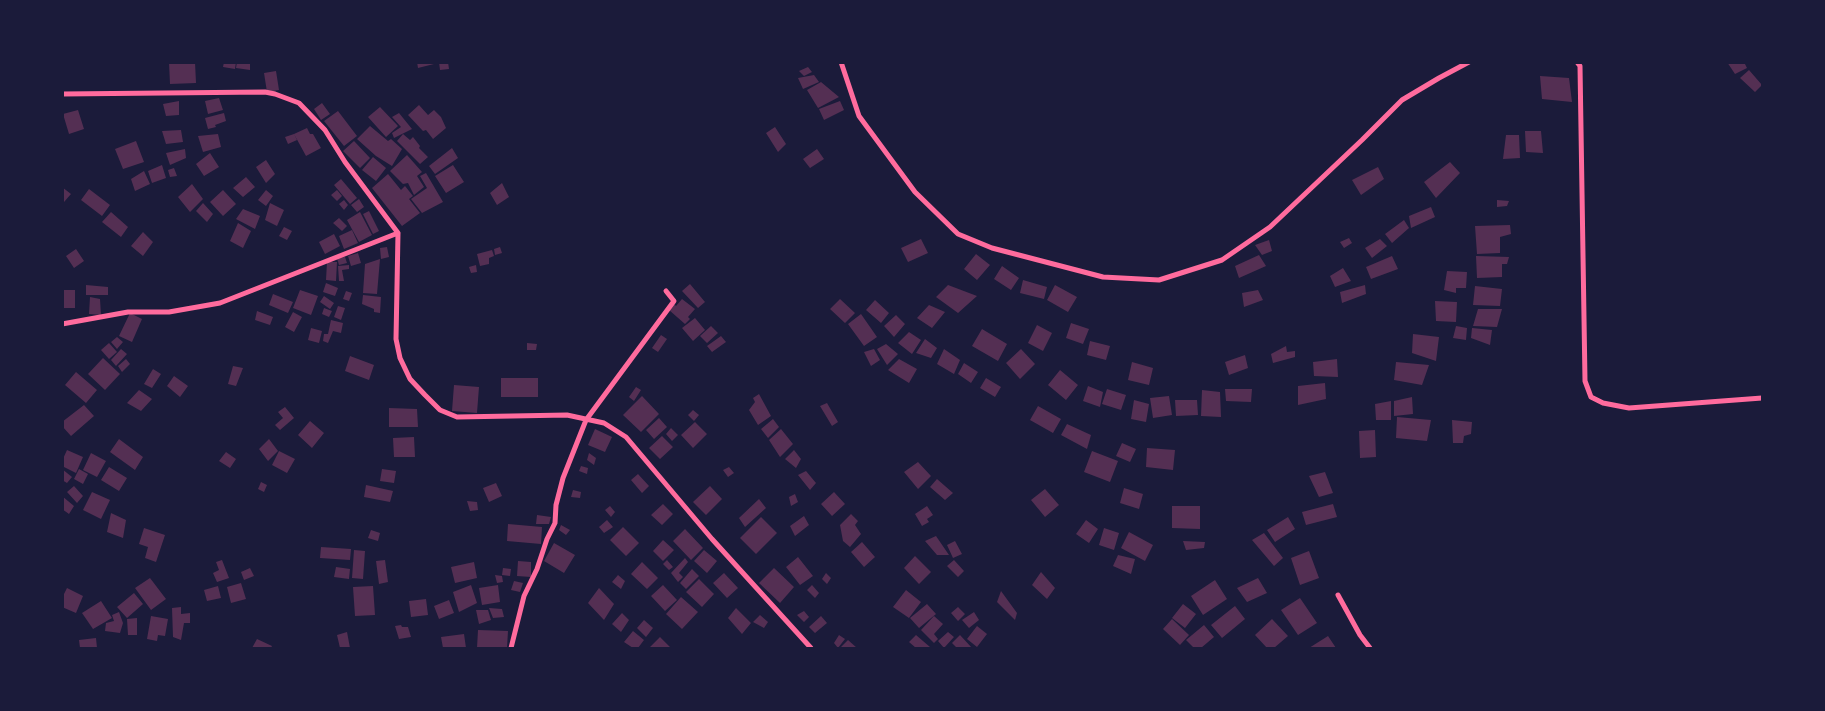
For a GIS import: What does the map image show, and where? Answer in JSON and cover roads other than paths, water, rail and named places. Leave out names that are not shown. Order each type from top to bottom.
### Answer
[{"type":"street","points":[[842,62],[859,116],[916,192],[958,234],[992,248],[1103,277],[1159,280],[1222,260],[1270,227],[1402,100],[1469,62]]},
{"type":"street","points":[[1577,62],[1580,66],[1585,381],[1592,397],[1603,403],[1629,408],[1762,398]]},
{"type":"street","points":[[62,94],[265,92],[299,103],[326,130],[345,162],[398,233],[396,338],[400,358],[410,379],[440,410],[457,417],[567,416],[604,422],[626,437],[712,539],[812,648]]},
{"type":"street","points":[[62,324],[128,312],[169,312],[220,303],[398,233]]},
{"type":"street","points":[[511,648],[524,596],[555,523],[556,505],[563,478],[586,420],[674,301],[666,291]]},
{"type":"street","points":[[1338,595],[1360,635],[1370,648]]}]
